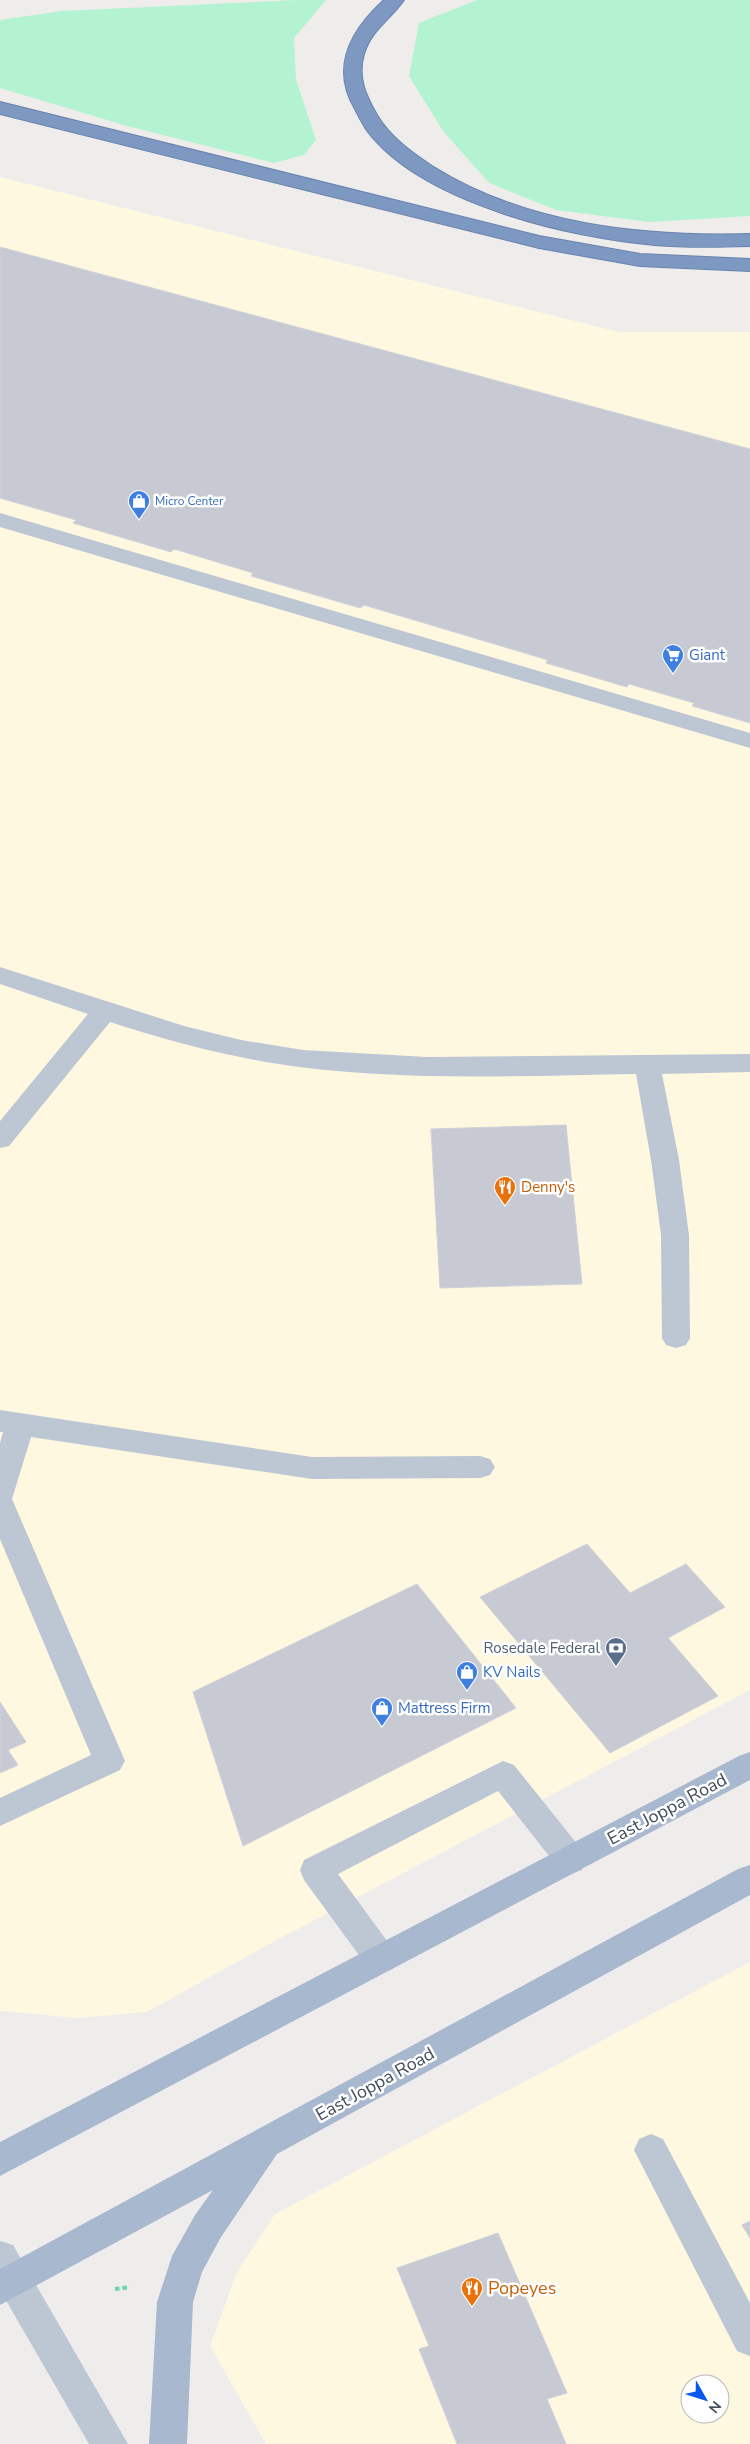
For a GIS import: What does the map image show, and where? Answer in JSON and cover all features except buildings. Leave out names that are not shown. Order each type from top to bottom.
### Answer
[{"type":"highway","points":[[395,0],[379,13],[364,32],[352,58],[352,83],[362,110],[380,135],[406,158],[439,179],[519,212],[591,229],[654,239],[750,240]]},
{"type":"highway","points":[[0,108],[539,242],[640,260],[750,265]]},
{"type":"main road","name":"East Joppa Road","points":[[0,2160],[750,1765]]},
{"type":"main road","name":"East Joppa Road","points":[[5,2276],[266,2144],[750,1879]]},
{"type":"main road","points":[[168,2444],[175,2302],[184,2268],[208,2226],[266,2144]]},
{"type":"street","points":[[0,520],[750,741]]},
{"type":"street","points":[[0,975],[187,1036],[242,1050],[314,1061],[394,1066],[648,1067],[750,1063]]},
{"type":"street","points":[[0,1139],[105,1010]]},
{"type":"street","points":[[648,1067],[665,1160],[675,1235],[676,1338]]},
{"type":"street","points":[[0,1494],[10,1423],[312,1468],[480,1467]]},
{"type":"street","points":[[0,1504],[109,1760],[0,1813]]},
{"type":"street","points":[[381,1959],[316,1870],[503,1774],[571,1860]]},
{"type":"street","points":[[651,2150],[750,2339]]},
{"type":"street","points":[[5,2276],[109,2444]]},
{"type":"shaded area","points":[[0,177],[619,332],[750,332],[750,1690],[273,1942],[147,2012],[78,2018],[0,2011]]},
{"type":"shaded area","points":[[750,1962],[750,2444],[266,2444],[210,2346],[237,2272],[275,2214]]},
{"type":"green space","points":[[326,0],[294,38],[296,79],[316,140],[304,155],[274,163],[127,126],[0,88],[0,20],[62,11]]},
{"type":"green space","points":[[477,0],[750,0],[750,216],[649,222],[556,210],[489,183],[443,131],[409,76],[419,23]]},
{"type":"place","name":"Micro Center","points":[[139,520]]},
{"type":"place","name":"Giant","points":[[673,674]]},
{"type":"place","name":"Denny's","points":[[505,1206]]},
{"type":"place","name":"Rosedale Federal","points":[[616,1667]]},
{"type":"place","name":"KV Nails","points":[[467,1691]]},
{"type":"place","name":"Mattress Firm","points":[[382,1727]]},
{"type":"place","name":"Popeyes","points":[[472,2307]]}]
